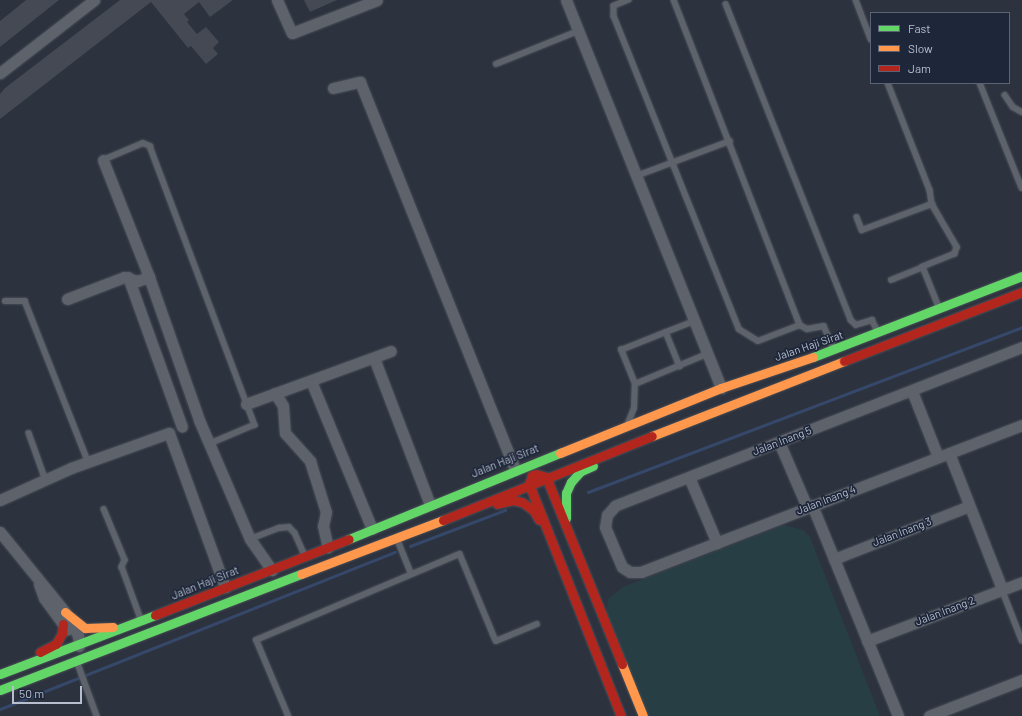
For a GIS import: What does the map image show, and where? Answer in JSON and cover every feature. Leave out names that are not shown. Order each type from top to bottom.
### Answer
[{"type":"main road","name":"Jalan Haji Sirat","points":[[2,673],[79,646],[272,570],[515,470],[721,388],[834,350],[1022,276]]},
{"type":"main road","points":[[0,690],[78,664],[257,591],[440,521],[528,484],[1022,292]]},
{"type":"main road","points":[[571,538],[564,510],[566,493],[571,482],[581,471],[726,412],[767,391]]},
{"type":"main road","points":[[528,484],[534,473],[541,467],[572,454],[581,444]]},
{"type":"main road","points":[[372,529],[412,517],[524,474],[534,473],[546,477],[643,716]]},
{"type":"main road","points":[[528,484],[621,716]]},
{"type":"main road","points":[[440,521],[513,500],[522,502],[534,512],[549,537]]},
{"type":"main road","points":[[272,570],[286,574],[341,553],[373,547]]},
{"type":"main road","points":[[0,686],[74,656],[79,646],[95,648],[105,646],[194,608],[257,591]]},
{"type":"main road","points":[[65,612],[85,628],[132,624]]},
{"type":"main road","points":[[2,673],[23,659],[56,644],[62,634],[63,624]]},
{"type":"street","points":[[0,73],[94,0]]},
{"type":"street","points":[[277,0],[292,33],[377,0]]},
{"type":"street","points":[[566,0],[721,388]]},
{"type":"street","points":[[333,88],[360,82],[515,470]]},
{"type":"street","points":[[103,160],[149,277],[199,420],[250,539],[272,570]]},
{"type":"street","points":[[67,298],[128,277],[137,281],[149,277]]},
{"type":"street","points":[[128,277],[182,427]]},
{"type":"street","name":"Jalan Inang 5","points":[[630,572],[622,567],[605,527],[608,515],[615,506],[1022,348]]},
{"type":"street","points":[[246,404],[391,351]]},
{"type":"street","points":[[374,358],[430,505]]},
{"type":"street","points":[[311,381],[372,529]]},
{"type":"street","points":[[912,390],[969,506],[1002,589]]},
{"type":"street","points":[[275,393],[283,406],[285,433],[310,461],[326,512],[323,526],[328,547]]},
{"type":"street","points":[[1,498],[88,461],[169,433],[199,420]]},
{"type":"street","name":"Jalan Inang 4","points":[[630,572],[641,572],[809,506],[944,455],[1021,428]]},
{"type":"street","points":[[169,433],[226,587]]},
{"type":"street","points":[[779,442],[834,559],[898,716]]},
{"type":"street","points":[[689,477],[717,543]]},
{"type":"street","name":"Jalan Inang 3","points":[[834,559],[969,506]]},
{"type":"street","points":[[0,532],[38,581],[65,612],[78,635],[79,646]]},
{"type":"street","points":[[38,581],[44,598],[79,646]]},
{"type":"street","name":"Jalan Inang 2","points":[[867,641],[1022,582]]},
{"type":"street","points":[[929,716],[1022,680]]},
{"type":"lane","points":[[628,0],[614,6],[614,16],[739,329],[758,341],[800,325]]},
{"type":"lane","points":[[674,0],[730,141],[800,325],[807,329],[824,326],[834,350]]},
{"type":"lane","points":[[856,0],[870,36]]},
{"type":"lane","points":[[726,4],[851,320],[856,325],[872,320],[879,333]]},
{"type":"lane","points":[[496,64],[578,31]]},
{"type":"lane","points":[[888,84],[930,190],[932,204],[957,247],[956,251],[891,280]]},
{"type":"lane","points":[[980,84],[1022,188]]},
{"type":"lane","points":[[1005,95],[1013,107],[1022,112]]},
{"type":"lane","points":[[636,176],[672,164],[730,141]]},
{"type":"lane","points":[[103,160],[143,143],[150,146],[255,426],[210,444]]},
{"type":"lane","points":[[858,217],[862,230],[932,204]]},
{"type":"lane","points":[[923,267],[940,309]]},
{"type":"lane","points":[[5,301],[25,301],[88,461]]},
{"type":"lane","points":[[628,425],[634,408],[635,384],[621,350],[694,321]]},
{"type":"lane","points":[[666,332],[680,366]]},
{"type":"lane","points":[[635,384],[707,354]]},
{"type":"lane","points":[[29,433],[45,478]]},
{"type":"lane","points":[[104,510],[125,560],[122,567],[142,621]]},
{"type":"lane","points":[[250,539],[280,528],[289,527],[295,532],[305,556]]},
{"type":"lane","points":[[397,538],[411,573]]},
{"type":"lane","points":[[288,716],[256,640],[411,573],[460,554],[496,641],[537,624]]},
{"type":"lane","points":[[1002,589],[1022,640]]},
{"type":"lane","points":[[78,664],[97,716]]},
{"type":"shaded area","points":[[784,525],[803,530],[810,537],[880,716],[648,716],[606,615],[608,599],[623,587]]},
{"type":"building","points":[[26,0],[59,0],[0,47],[0,21]]},
{"type":"building","points":[[120,0],[233,0],[210,17],[199,2],[184,14],[189,20],[187,22],[197,34],[206,27],[219,42],[213,48],[218,54],[206,64],[191,46],[188,48],[151,2],[0,119],[0,94],[5,88]]},
{"type":"building","points":[[304,0],[337,0],[310,12]]},
{"type":"waterway","points":[[588,492],[1022,327]]},
{"type":"waterway","points":[[410,546],[505,510]]},
{"type":"waterway","points":[[0,709],[395,552]]},
{"type":"traffic: fast","points":[[813,357],[1022,276]]},
{"type":"traffic: fast","points":[[349,539],[560,453]]},
{"type":"traffic: fast","points":[[566,518],[566,493],[571,482],[581,471],[593,466]]},
{"type":"traffic: fast","points":[[0,690],[301,574]]},
{"type":"traffic: fast","points":[[0,674],[155,615]]},
{"type":"traffic: slow","points":[[560,453],[721,388],[813,357]]},
{"type":"traffic: slow","points":[[652,436],[844,361]]},
{"type":"traffic: slow","points":[[301,574],[443,520]]},
{"type":"traffic: slow","points":[[65,612],[85,628],[113,627]]},
{"type":"traffic: slow","points":[[622,664],[643,716]]},
{"type":"traffic: jam","points":[[844,361],[1022,292]]},
{"type":"traffic: jam","points":[[443,520],[652,436]]},
{"type":"traffic: jam","points":[[536,474],[546,477],[622,664]]},
{"type":"traffic: jam","points":[[532,475],[529,484],[621,716]]},
{"type":"traffic: jam","points":[[497,504],[513,500],[522,502],[534,511],[539,520]]},
{"type":"traffic: jam","points":[[155,615],[349,539]]},
{"type":"traffic: jam","points":[[40,652],[56,644],[62,633],[63,624]]}]
